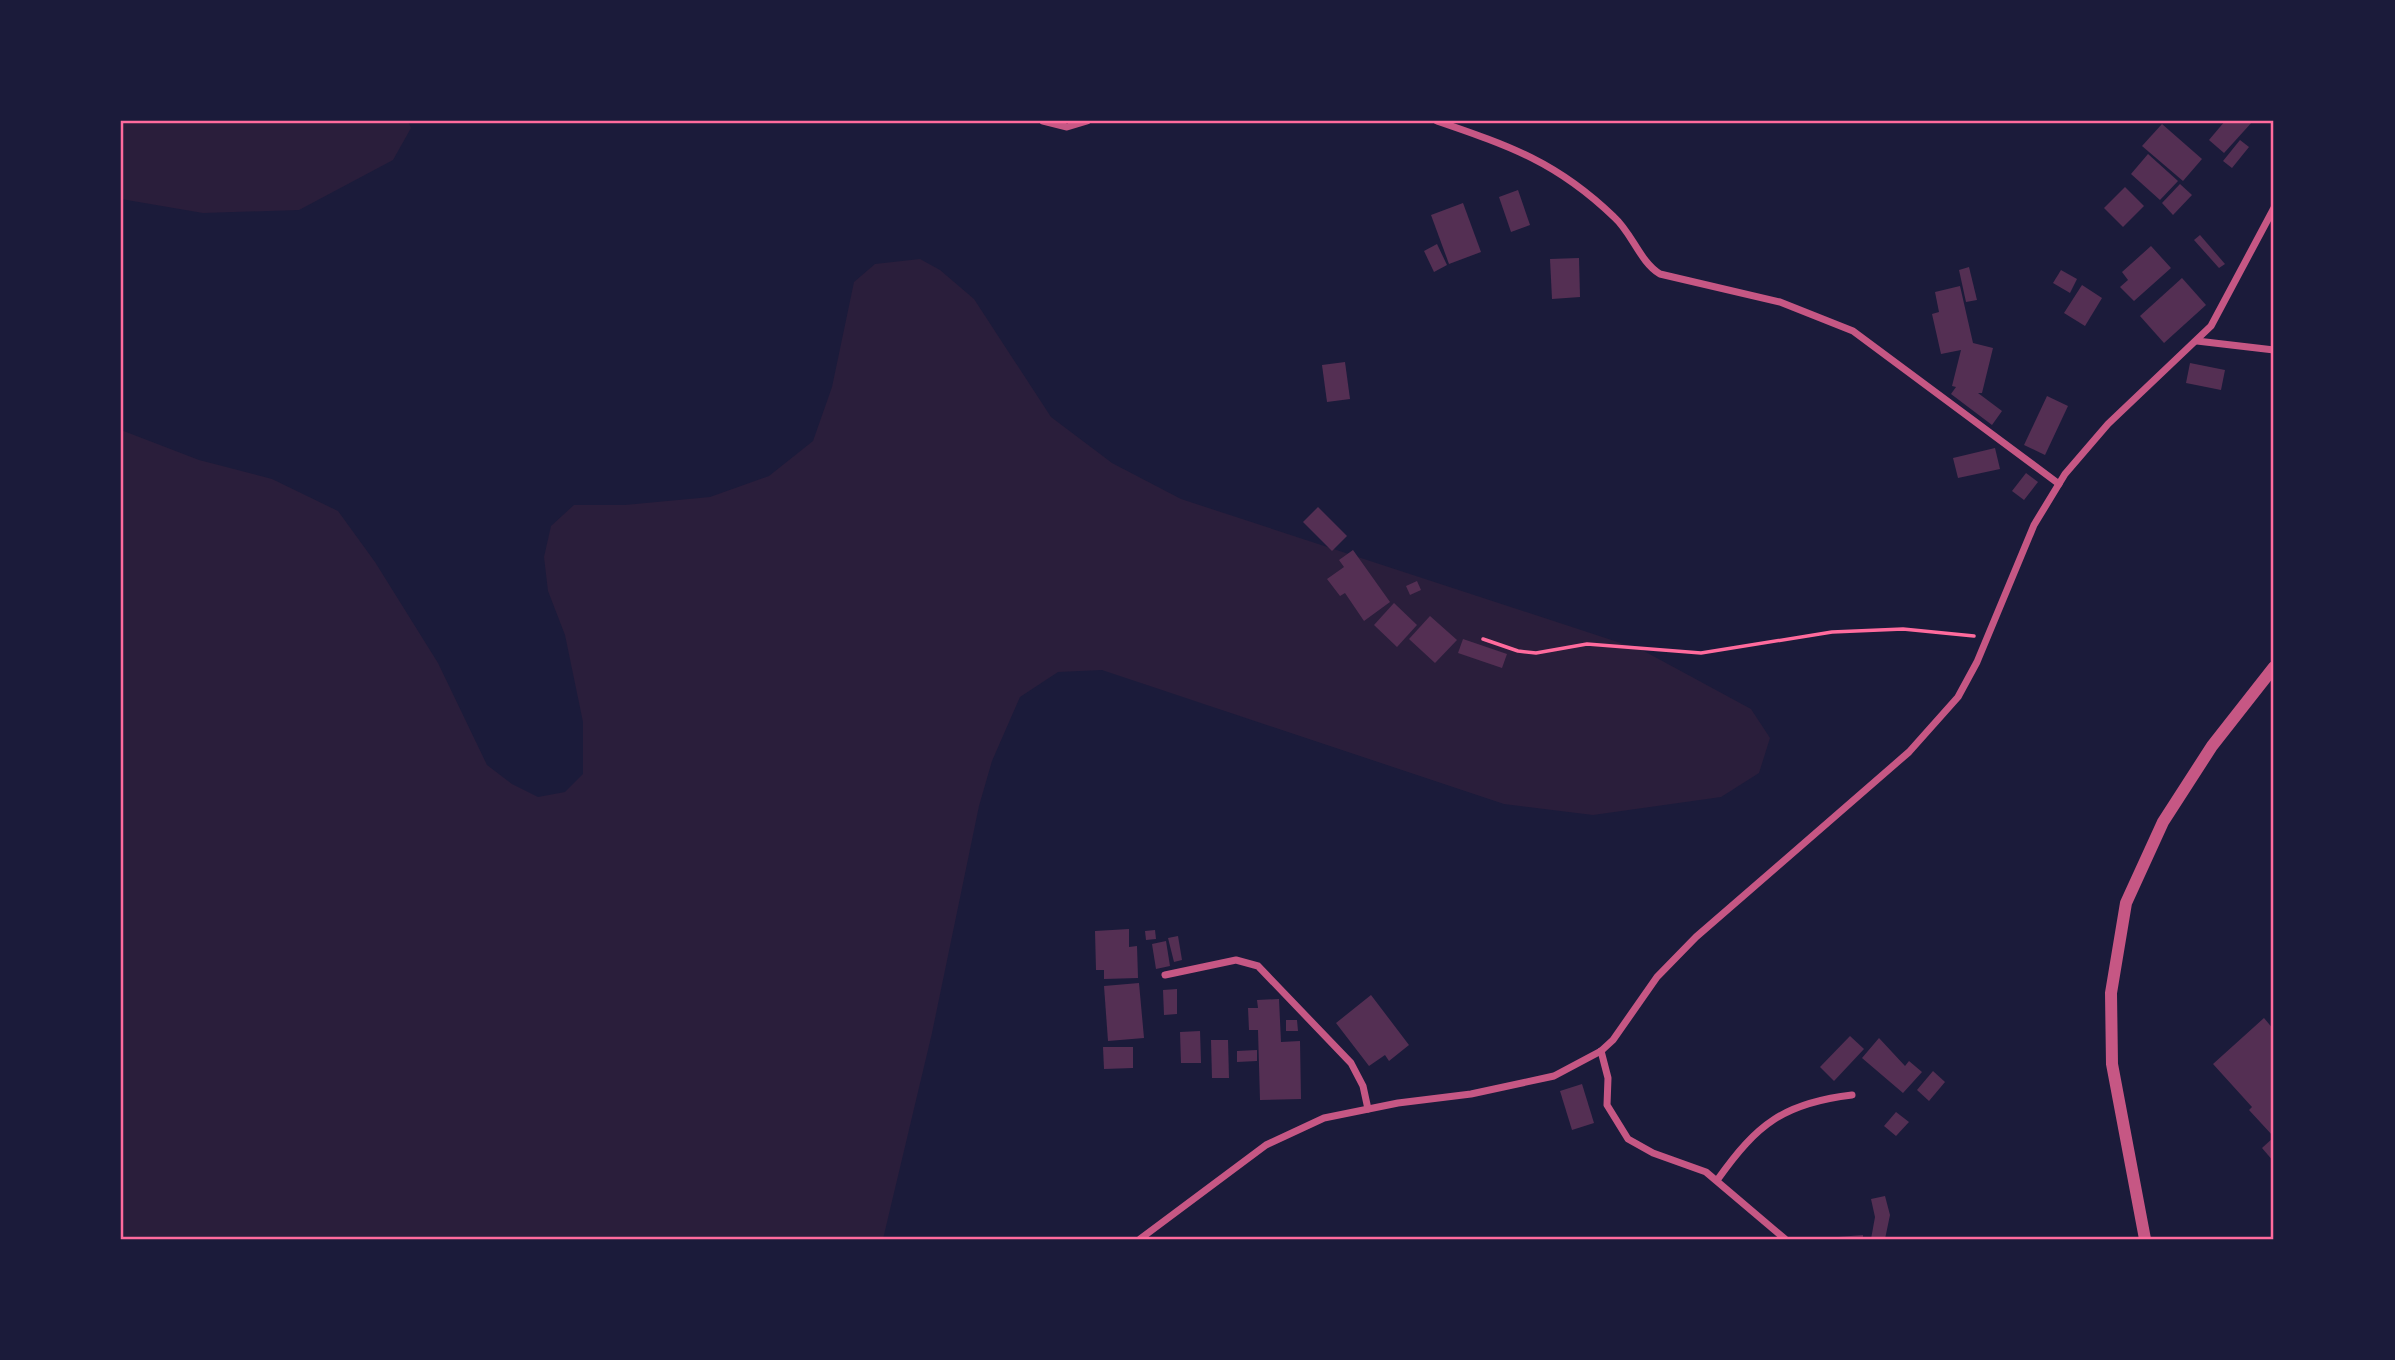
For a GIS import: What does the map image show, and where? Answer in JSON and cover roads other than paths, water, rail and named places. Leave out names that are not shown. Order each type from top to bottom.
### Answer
[{"type":"street","points":[[1043,121],[1067,127],[1087,121]]},
{"type":"street","points":[[1437,121],[1533,156],[1568,178],[1626,228],[1651,269],[1660,275],[1780,302],[1853,331],[2059,484]]},
{"type":"street","points":[[1140,1239],[1266,1145],[1324,1118],[1471,1094],[1554,1076],[1601,1051],[1613,1040],[1657,977],[1696,937],[1909,752],[1958,697],[1986,639],[2034,525],[2059,484],[2108,424],[2211,326],[2274,208]]},
{"type":"street","points":[[2197,341],[2274,350]]},
{"type":"street","points":[[2145,1239],[2112,1063],[2111,993],[2126,903],[2163,822],[2212,746],[2274,667]]},
{"type":"street","points":[[1165,975],[1236,960],[1258,966],[1351,1063],[1363,1086],[1368,1109]]},
{"type":"street","points":[[1601,1051],[1608,1078],[1607,1105],[1628,1139],[1640,1148],[1706,1172],[1785,1239]]},
{"type":"street","points":[[1718,1180],[1743,1143],[1798,1104],[1852,1095]]}]
